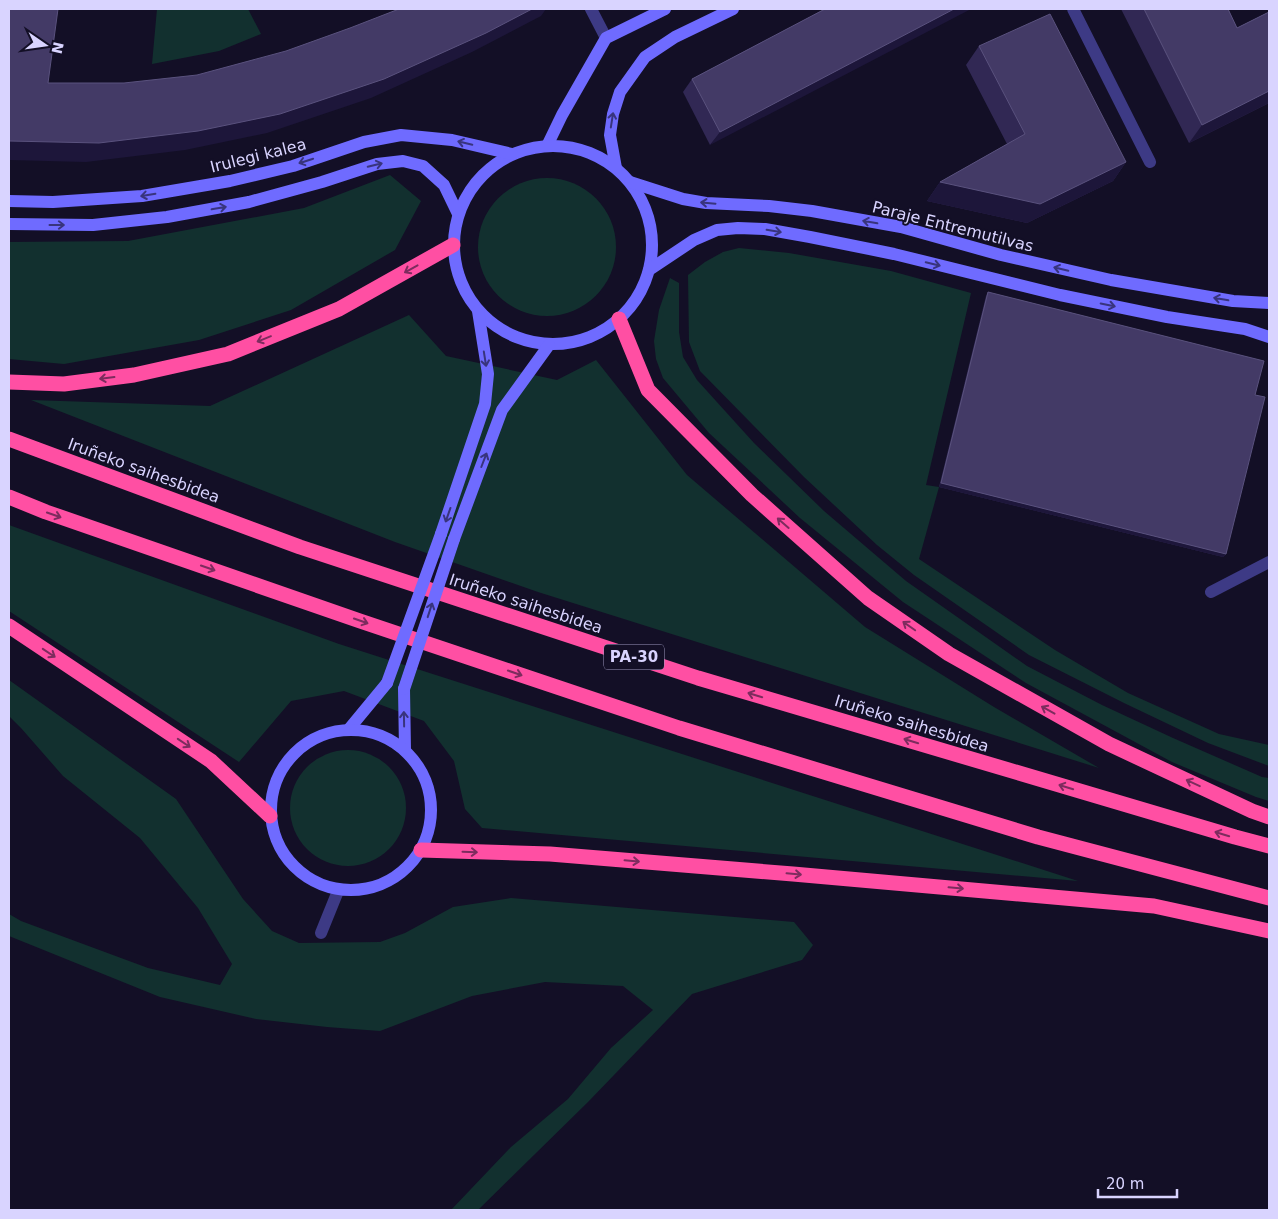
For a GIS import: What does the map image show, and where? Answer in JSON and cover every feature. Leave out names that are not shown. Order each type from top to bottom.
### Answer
[{"type":"highway","points":[[9,382],[64,384],[134,375],[228,354],[339,309],[453,245]]},
{"type":"highway","points":[[619,319],[648,390],[752,496],[868,598],[949,654],[1109,744],[1252,811],[1269,817]]},
{"type":"highway","name":"Iruñeko saihesbidea","points":[[9,439],[300,547],[698,678],[1216,832],[1269,846]]},
{"type":"highway","points":[[9,498],[369,624],[679,728],[1038,837],[1269,898]]},
{"type":"highway","points":[[9,626],[210,761],[270,816]]},
{"type":"highway","points":[[421,850],[550,854],[1154,906],[1269,931]]},
{"type":"street","points":[[590,9],[606,38]]},
{"type":"street","points":[[546,146],[606,38],[665,9]]},
{"type":"street","points":[[616,168],[610,135],[613,114],[620,92],[645,57],[675,37],[733,9]]},
{"type":"street","points":[[1073,9],[1150,162]]},
{"type":"street","name":"Irulegi kalea","points":[[9,201],[53,202],[142,196],[239,179],[293,166],[364,142],[401,135],[452,140],[512,154]]},
{"type":"street","points":[[349,729],[387,683],[441,534],[485,404],[488,374],[478,311],[460,281],[453,245],[458,214],[471,189],[487,170],[512,154],[546,146],[572,147],[594,154],[616,168],[630,182],[646,211],[652,243],[649,270],[644,286],[619,319],[580,341],[549,345],[512,336],[478,311]]},
{"type":"street","points":[[9,224],[93,225],[167,217],[248,202],[322,182],[377,164],[403,160],[423,166],[444,185],[458,214]]},
{"type":"street","name":"Paraje Entremutilvas","points":[[630,182],[683,199],[706,203],[769,206],[812,211],[901,228],[1000,255],[1111,280],[1233,301],[1269,303]]},
{"type":"street","points":[[649,270],[694,240],[717,230],[738,228],[765,229],[894,254],[1060,295],[1167,317],[1245,329],[1269,337]]},
{"type":"street","points":[[405,750],[404,689],[454,538],[502,410],[549,345]]},
{"type":"street","points":[[1211,592],[1269,562]]},
{"type":"street","points":[[349,729],[378,733],[405,750],[429,789],[431,822],[421,850],[403,872],[372,889],[338,891],[309,880],[283,855],[270,816],[280,772],[301,746],[325,733],[349,729]]},
{"type":"street","points":[[321,933],[338,891]]},
{"type":"green space","points":[[157,9],[248,9],[261,34],[219,51],[152,64]]},
{"type":"green space","points":[[390,175],[421,201],[395,250],[291,310],[199,340],[64,364],[9,359],[9,242],[128,241],[304,208]]},
{"type":"green space","points":[[547,178],[573,184],[596,198],[610,221],[616,247],[610,273],[596,296],[573,310],[547,316],[521,310],[498,296],[484,273],[478,247],[484,221],[498,198],[521,184]]},
{"type":"green space","points":[[739,248],[789,253],[891,271],[971,293],[926,485],[939,487],[919,559],[1055,650],[1128,693],[1219,734],[1269,745],[1269,766],[1208,743],[1029,655],[914,575],[877,545],[804,477],[700,371],[689,342],[688,275],[705,262],[723,252]]},
{"type":"green space","points":[[670,278],[679,283],[679,332],[683,357],[697,380],[754,443],[824,511],[906,581],[1027,666],[1102,705],[1173,738],[1262,777],[1269,778],[1269,801],[1172,762],[1026,683],[903,602],[800,518],[709,433],[663,378],[656,359],[654,341],[659,310]]},
{"type":"green space","points":[[409,315],[446,356],[557,380],[596,360],[687,475],[865,627],[994,707],[1099,768],[538,592],[395,542],[31,400],[210,406]]},
{"type":"green space","points":[[9,525],[339,644],[1078,881],[482,828],[465,809],[454,761],[424,721],[344,691],[291,701],[239,762],[9,611]]},
{"type":"green space","points":[[9,680],[176,799],[243,899],[272,931],[299,943],[380,942],[405,933],[453,907],[511,898],[794,922],[813,945],[802,960],[692,994],[588,1102],[478,1210],[451,1210],[511,1147],[568,1099],[611,1048],[653,1010],[623,986],[545,982],[472,996],[380,1031],[256,1019],[160,997],[9,936],[9,914],[21,921],[148,968],[220,985],[232,964],[198,908],[140,838],[63,776],[9,716]]},
{"type":"green space","points":[[348,750],[370,755],[389,767],[401,786],[406,808],[401,830],[389,849],[370,861],[348,866],[326,861],[307,849],[295,830],[290,808],[295,786],[307,767],[326,755]]},
{"type":"building","points":[[9,9],[58,9],[48,83],[124,83],[197,75],[286,51],[399,9],[532,9],[486,33],[384,79],[280,114],[198,131],[99,143],[9,141]]},
{"type":"building","points":[[825,9],[954,9],[720,132],[692,79]]},
{"type":"building","points":[[1144,9],[1228,9],[1237,28],[1269,12],[1269,91],[1202,125]]},
{"type":"building","points":[[1050,14],[1126,162],[1040,204],[940,182],[1025,134],[979,46]]},
{"type":"building","points":[[988,292],[1264,361],[1255,395],[1265,397],[1226,554],[941,483]]}]
